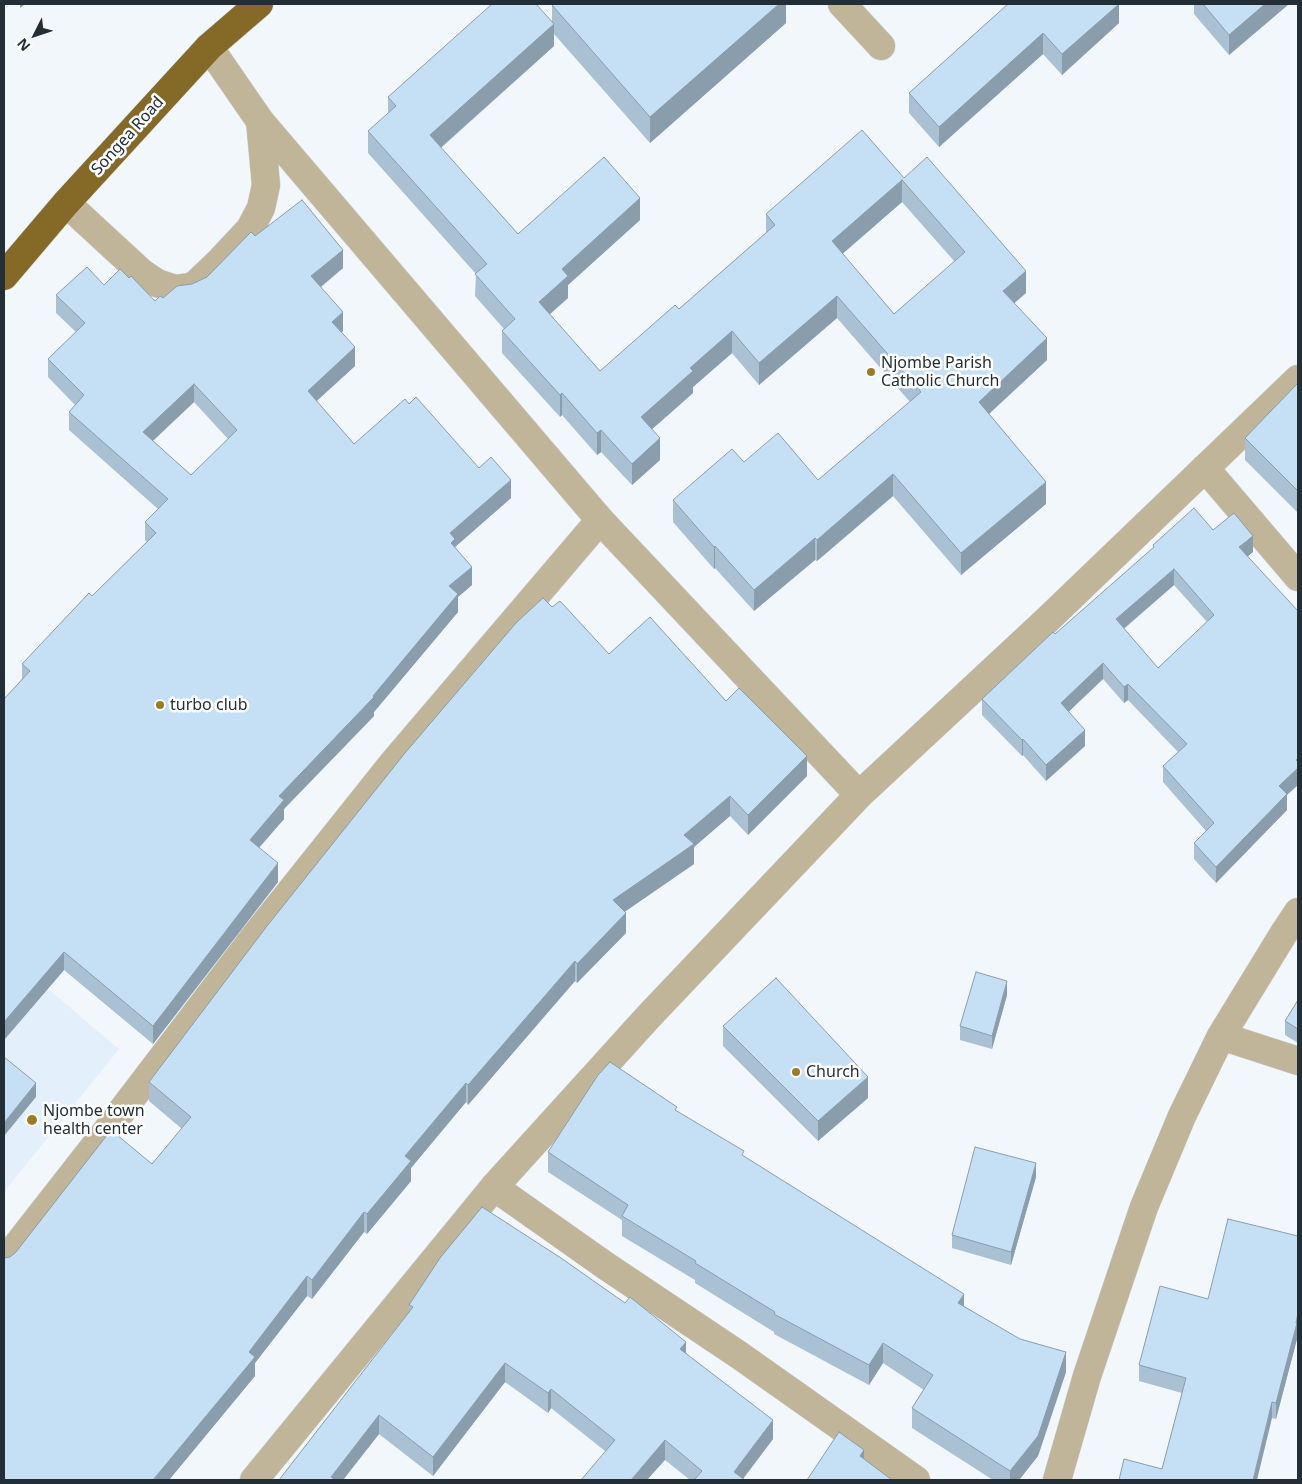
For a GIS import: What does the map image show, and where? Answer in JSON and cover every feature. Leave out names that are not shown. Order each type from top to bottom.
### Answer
[{"type":"highway","name":"Songea Road","points":[[4,276],[66,203],[209,47],[259,4]]},
{"type":"street","points":[[842,4],[882,46]]},
{"type":"street","points":[[209,47],[260,121],[600,520],[859,795]]},
{"type":"street","points":[[66,203],[142,273],[157,283],[175,289],[190,287],[196,284],[220,261],[250,229],[261,208],[266,185],[260,121]]},
{"type":"street","points":[[254,1480],[494,1187],[650,1015],[859,795],[1039,628],[1298,379]]},
{"type":"street","points":[[1204,468],[1298,577]]},
{"type":"street","points":[[4,1262],[255,936],[393,763],[600,520]]},
{"type":"street","points":[[1057,1480],[1087,1376],[1144,1207],[1182,1116],[1221,1036],[1298,912]]},
{"type":"street","points":[[1221,1036],[1298,1061]]},
{"type":"street","points":[[494,1187],[606,1266],[747,1360],[916,1480]]},
{"type":"shaded area","name":"Njombe town health center","points":[[21,966],[119,1049],[4,1192],[4,986]]},
{"type":"building","points":[[492,4],[536,4],[554,24],[430,135],[518,234],[604,157],[640,198],[562,269],[568,276],[539,302],[600,371],[675,305],[679,309],[775,225],[766,214],[862,130],[904,178],[927,157],[1026,271],[1003,291],[1047,338],[979,402],[1046,482],[961,553],[893,474],[817,540],[815,538],[754,590],[673,500],[732,449],[744,462],[778,433],[818,480],[921,392],[837,296],[759,363],[732,331],[690,368],[693,371],[641,417],[660,438],[632,464],[601,430],[597,433],[562,393],[560,395],[502,331],[515,319],[475,274],[487,264],[368,131],[396,106],[388,97]],"holes":[[[902,180],[965,252],[894,314],[832,241]]]},
{"type":"building","points":[[779,4],[650,117],[552,5]]},
{"type":"building","points":[[1008,4],[1119,4],[1062,54],[1043,33],[939,127],[909,93]]},
{"type":"building","points":[[1203,4],[1265,4],[1229,35]]},
{"type":"building","points":[[302,200],[343,250],[311,276],[343,312],[332,322],[355,347],[308,391],[354,444],[405,399],[409,404],[416,397],[479,468],[491,457],[511,480],[450,533],[455,539],[451,543],[472,567],[449,586],[458,594],[374,697],[279,796],[284,800],[250,840],[278,863],[153,1026],[64,952],[4,1022],[4,699],[30,671],[22,664],[89,593],[92,596],[156,533],[145,522],[168,499],[69,412],[84,395],[48,359],[85,323],[56,295],[87,267],[104,285],[120,269],[129,278],[131,276],[155,301],[160,296],[163,298],[177,286],[192,284],[207,277],[251,232],[255,236]],"holes":[[[194,384],[237,430],[191,475],[143,432]]]},
{"type":"building","points":[[1298,383],[1298,491],[1245,438]]},
{"type":"building","points":[[1194,508],[1213,530],[1234,513],[1253,536],[1239,547],[1298,611],[1298,758],[1296,760],[1298,768],[1279,786],[1287,794],[1216,867],[1194,843],[1214,823],[1163,766],[1187,744],[1128,684],[1124,687],[1103,663],[1061,703],[1085,730],[1046,765],[1023,739],[982,699],[1053,632],[1055,634],[1154,547],[1153,545]],"holes":[[[1174,569],[1214,615],[1158,668],[1116,619]]]},
{"type":"building","points":[[543,598],[552,607],[560,601],[609,654],[650,617],[726,701],[739,688],[807,756],[748,815],[730,796],[684,835],[694,844],[613,900],[626,913],[577,964],[575,961],[468,1085],[466,1083],[405,1156],[411,1161],[367,1214],[364,1212],[312,1280],[307,1276],[249,1352],[255,1357],[153,1480],[4,1480],[4,1258],[10,1257],[16,1252],[111,1130],[152,1164],[191,1117],[149,1082],[267,926],[405,753],[516,623]]},
{"type":"building","points":[[976,972],[1007,981],[992,1036],[960,1026]]},
{"type":"building","name":"Church","points":[[776,978],[868,1077],[818,1121],[723,1026]]},
{"type":"building","points":[[1298,1000],[1298,1029],[1285,1021]]},
{"type":"building","points":[[4,1057],[36,1083],[4,1123]]},
{"type":"building","points":[[610,1062],[677,1107],[675,1110],[744,1151],[742,1155],[964,1294],[958,1303],[1020,1339],[1066,1352],[1038,1436],[1010,1471],[912,1408],[933,1375],[883,1343],[869,1365],[774,1314],[775,1312],[695,1263],[696,1261],[622,1216],[628,1205],[548,1152],[598,1075]]},
{"type":"building","points":[[975,1147],[1036,1163],[1011,1252],[952,1235]]},
{"type":"building","points":[[482,1207],[561,1258],[625,1303],[630,1297],[686,1342],[680,1349],[773,1420],[734,1472],[745,1480],[694,1480],[702,1471],[665,1440],[631,1480],[581,1480],[615,1440],[551,1389],[548,1393],[505,1363],[433,1457],[379,1415],[331,1477],[336,1480],[279,1480],[413,1307],[409,1305],[440,1258]]},
{"type":"building","points":[[1228,1219],[1298,1236],[1297,1323],[1276,1403],[1272,1402],[1253,1480],[1119,1480],[1124,1459],[1162,1469],[1186,1378],[1139,1365],[1160,1286],[1208,1299]]},
{"type":"building","points":[[839,1432],[864,1450],[860,1456],[892,1480],[807,1480]]},
{"type":"place","name":"Njombe Parish Catholic Church","points":[[871,372]]},
{"type":"place","name":"turbo club","points":[[160,705]]},
{"type":"place","name":"Church","points":[[796,1072]]},
{"type":"place","name":"Njombe town health center","points":[[32,1120]]}]
